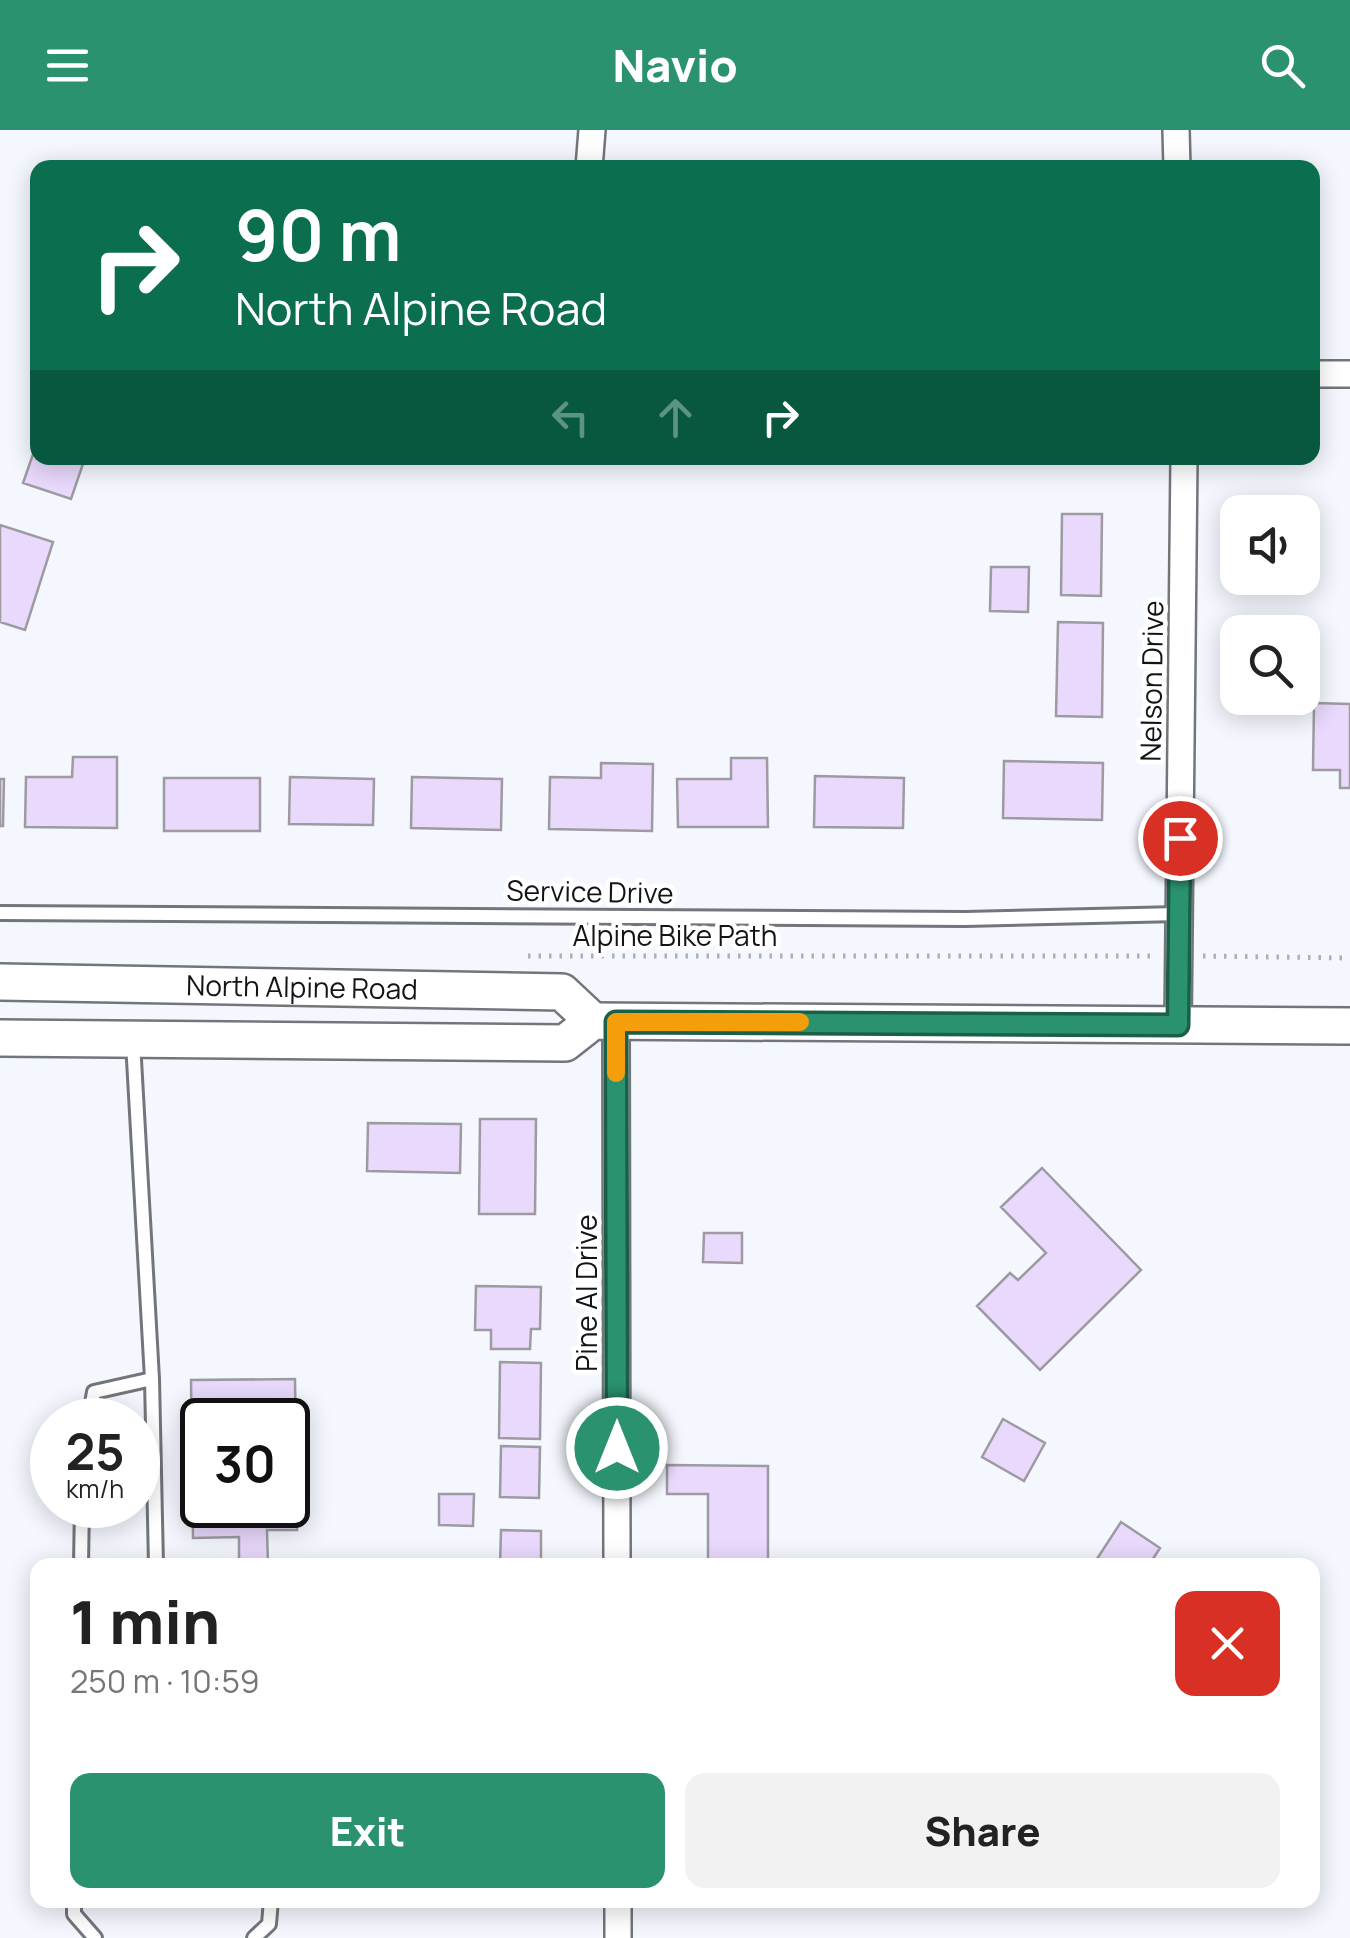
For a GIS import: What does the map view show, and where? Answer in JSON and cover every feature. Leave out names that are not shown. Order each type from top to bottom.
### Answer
[{"type":"main road","name":"North Alpine Road","points":[[0,982],[562,992],[605,1021]]},
{"type":"main road","name":"North Alpine Road","points":[[0,1038],[565,1043],[605,1021],[1350,1026]]},
{"type":"street","points":[[590,160],[592,130]]},
{"type":"street","points":[[1176,130],[1177,160]]},
{"type":"street","points":[[1320,374],[1350,374]]},
{"type":"street","name":"Nelson Drive","points":[[1178,1025],[1184,465]]},
{"type":"street","name":"Pine Al Drive","points":[[605,1021],[618,1558]]},
{"type":"street","points":[[618,1908],[618,1938]]},
{"type":"lane","name":"Service Drive","points":[[0,914],[965,920],[1179,914]]},
{"type":"lane","points":[[133,1042],[152,1379],[156,1558]]},
{"type":"lane","points":[[93,1398],[94,1392],[152,1379]]},
{"type":"lane","points":[[81,1558],[82,1528]]},
{"type":"lane","points":[[74,1908],[74,1914],[95,1938]]},
{"type":"lane","points":[[254,1938],[269,1924],[270,1908]]},
{"type":"path","name":"Alpine Bike Path","points":[[519,956],[1350,958]]},
{"type":"building","points":[[30,463],[83,465],[71,499],[23,483]]},
{"type":"building","points":[[1062,514],[1102,514],[1101,596],[1061,595]]},
{"type":"building","points":[[0,525],[53,542],[25,630],[0,622]]},
{"type":"building","points":[[991,567],[1029,567],[1028,612],[990,611]]},
{"type":"building","points":[[1058,622],[1103,623],[1102,717],[1056,716]]},
{"type":"building","points":[[1320,703],[1350,704],[1350,788],[1340,788],[1340,770],[1313,770],[1314,715],[1320,715]]},
{"type":"building","points":[[73,757],[117,757],[117,828],[25,827],[26,777],[72,777]]},
{"type":"building","points":[[731,758],[767,758],[768,827],[678,827],[677,779],[731,779]]},
{"type":"building","points":[[1004,761],[1103,763],[1102,820],[1003,818]]},
{"type":"building","points":[[601,763],[653,764],[652,831],[549,829],[550,777],[601,778]]},
{"type":"building","points":[[815,776],[904,778],[903,828],[814,827]]},
{"type":"building","points":[[290,777],[374,779],[373,825],[289,824]]},
{"type":"building","points":[[412,777],[502,779],[501,830],[411,828]]},
{"type":"building","points":[[164,778],[260,778],[260,831],[164,831]]},
{"type":"building","points":[[0,779],[4,779],[3,826],[0,826]]},
{"type":"building","points":[[480,1119],[536,1119],[535,1214],[479,1214]]},
{"type":"building","points":[[368,1123],[461,1124],[460,1173],[367,1171]]},
{"type":"building","points":[[1042,1168],[1141,1270],[1040,1370],[977,1306],[1010,1273],[1018,1280],[1046,1253],[1001,1207]]},
{"type":"building","points":[[704,1233],[742,1233],[742,1263],[703,1262]]},
{"type":"building","points":[[476,1286],[541,1287],[540,1329],[531,1329],[530,1349],[491,1349],[491,1330],[475,1330]]},
{"type":"building","points":[[500,1362],[541,1363],[540,1439],[499,1438]]},
{"type":"building","points":[[295,1379],[295,1398],[191,1398],[191,1380]]},
{"type":"building","points":[[1003,1419],[1045,1443],[1024,1481],[982,1457]]},
{"type":"building","points":[[501,1446],[540,1447],[539,1498],[500,1497]]},
{"type":"building","points":[[667,1465],[768,1466],[768,1558],[708,1558],[708,1494],[667,1494]]},
{"type":"building","points":[[439,1494],[474,1494],[473,1526],[439,1525]]},
{"type":"building","points":[[1121,1522],[1160,1548],[1154,1558],[1098,1558]]},
{"type":"building","points":[[193,1528],[297,1528],[267,1530],[268,1558],[239,1558],[239,1537],[193,1538]]},
{"type":"building","points":[[501,1530],[541,1531],[541,1558],[500,1558]]},
{"type":"slow traffic","points":[[616,1073],[616,1022],[800,1022]]},
{"type":"route","points":[[617,1448],[616,1022],[1178,1025],[1180,838]]}]
